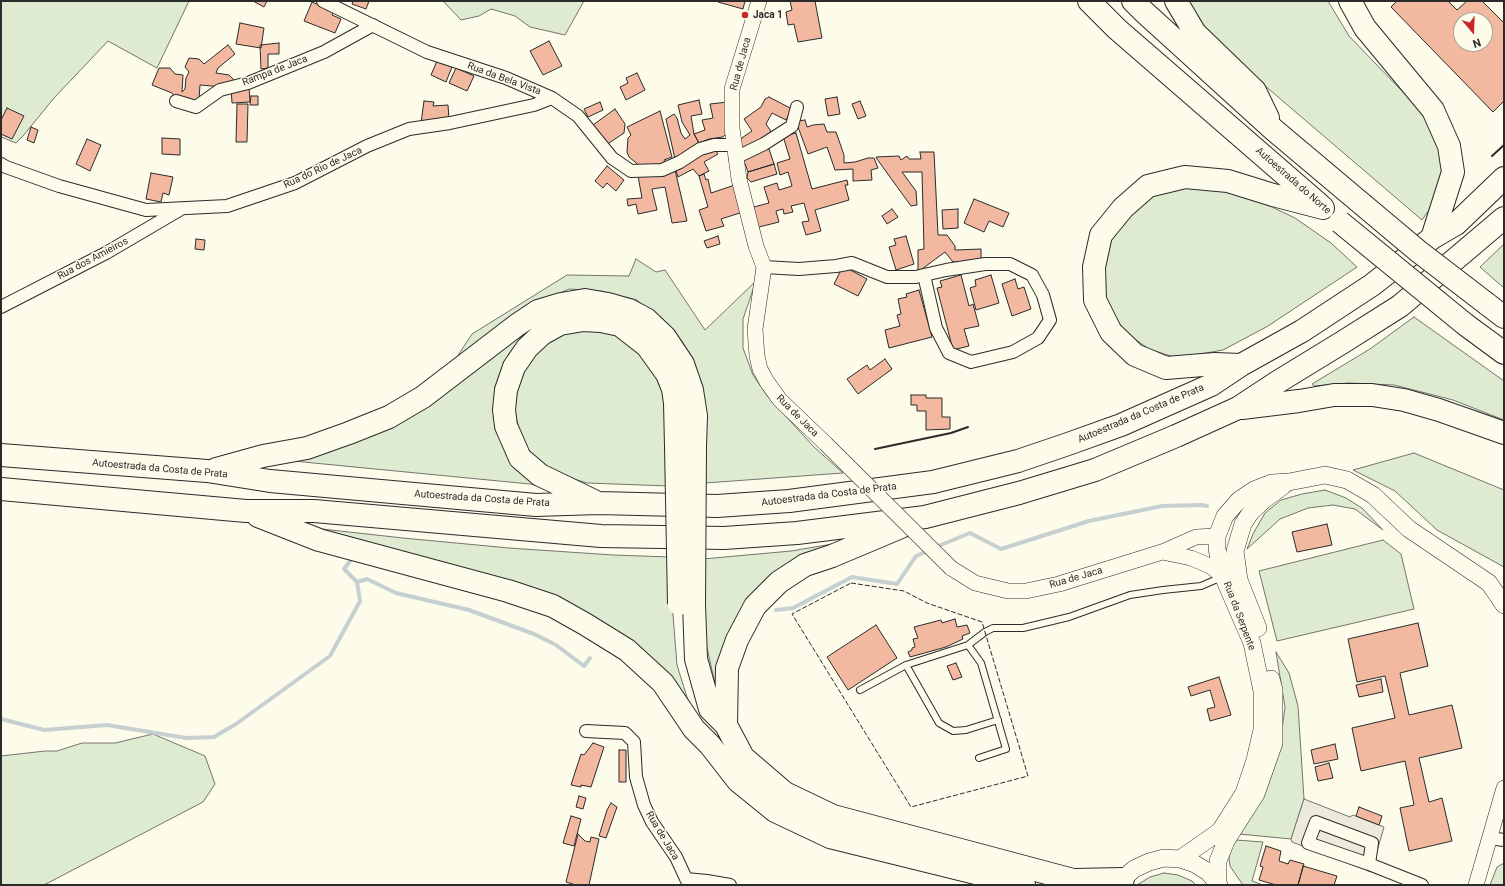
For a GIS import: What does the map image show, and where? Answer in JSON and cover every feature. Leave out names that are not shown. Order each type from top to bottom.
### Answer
[{"type":"highway","name":"Autoestrada do Norte","points":[[1089,1],[1117,29],[1323,208],[1466,325],[1504,353]]},
{"type":"highway","points":[[1133,1],[1274,130],[1418,251],[1496,311]]},
{"type":"highway","points":[[1176,1],[1195,33],[1254,91],[1274,130]]},
{"type":"highway","points":[[1350,1],[1365,28],[1433,110],[1449,146],[1453,172],[1432,238]]},
{"type":"highway","points":[[1241,365],[1215,364],[1166,368],[1135,355],[1111,332],[1095,300],[1094,267],[1102,235],[1122,208],[1148,186],[1185,177],[1228,181],[1323,208]]},
{"type":"highway","name":"Autoestrada da Costa de Prata","points":[[1,455],[208,471],[270,481],[536,505],[599,503],[717,506],[789,502],[933,482],[1018,461],[1068,444],[1120,425],[1211,385],[1241,365],[1308,327],[1372,285],[1432,238],[1456,224],[1504,178]]},
{"type":"highway","points":[[1,489],[246,511],[314,511],[601,536],[724,538],[797,533],[925,517],[1019,494],[1095,470],[1238,408],[1400,306],[1504,218]]},
{"type":"highway","points":[[208,471],[264,456],[307,448],[349,434],[389,416],[423,397],[517,325],[538,311],[561,304],[585,300],[629,310],[646,319],[665,337],[683,364],[692,390],[696,416],[685,446]]},
{"type":"highway","points":[[599,503],[540,475],[520,458],[506,426],[504,410],[506,390],[514,366],[526,348],[542,334],[560,324],[583,320],[601,321],[620,326],[647,346],[666,374],[673,389],[685,446],[687,605],[682,657],[689,691],[710,745]]},
{"type":"highway","points":[[1238,408],[1299,401],[1334,395],[1372,395],[1404,400],[1504,432]]},
{"type":"highway","points":[[246,511],[319,540],[501,589],[553,606],[627,650],[663,683],[694,729],[710,745],[738,781],[774,811],[830,837],[1024,885]]},
{"type":"highway","points":[[726,725],[727,668],[737,640],[755,606],[779,582],[805,565],[832,556],[925,517]]},
{"type":"highway","points":[[687,605],[696,659],[710,709],[726,725],[743,757],[785,793],[833,816],[1073,880],[1120,882]]},
{"type":"main road","name":"Rua da Serpente","points":[[1180,859],[1220,831],[1244,792],[1255,760],[1262,730],[1262,691],[1252,643],[1223,576],[1216,549],[1217,536],[1225,516],[1239,500],[1254,490],[1272,483],[1289,482],[1325,475],[1347,480],[1373,495],[1409,530],[1496,583],[1504,605]]},
{"type":"main road","name":"Rua da Serpente","points":[[1219,884],[1218,861],[1226,841],[1256,794],[1274,743],[1274,690],[1261,635],[1239,580],[1235,550],[1243,524],[1251,512],[1265,499],[1289,482]]},
{"type":"main road","name":"Rua de Jaca","points":[[1217,536],[1243,524]]},
{"type":"main road","points":[[1217,536],[1235,550]]},
{"type":"main road","points":[[1120,882],[1134,869],[1149,862],[1164,858],[1180,859],[1194,864],[1208,872],[1219,884]]},
{"type":"street","name":"Rua da Bela Vista","points":[[323,1],[427,52],[506,78],[552,98],[578,116],[612,158],[631,172],[662,170],[680,162],[700,149],[714,145],[734,151]]},
{"type":"street","name":"Rua de Jaca","points":[[759,1],[732,89],[734,151],[738,179],[756,246],[764,267],[755,329],[756,356],[760,369],[767,382],[780,400],[951,568],[975,583],[1008,591],[1026,591],[1059,584],[1162,552],[1196,537],[1217,536]]},
{"type":"street","name":"Rampa de Jaca","points":[[176,101],[196,107],[220,90],[248,82],[324,52],[373,25]]},
{"type":"street","name":"Rua do Rio de Jaca","points":[[1,164],[59,186],[146,210],[227,206],[295,183],[368,146],[409,129],[450,124],[534,105],[552,98]]},
{"type":"street","points":[[734,151],[764,144],[792,126],[797,107]]},
{"type":"street","name":"Rua dos Amieiros","points":[[1,307],[106,253],[182,208]]},
{"type":"street","points":[[764,267],[798,269],[836,266],[852,263],[887,277],[916,277],[924,275],[985,264],[1010,264],[1032,275],[1043,295],[1050,320],[1038,338],[1013,352],[971,362],[949,353],[936,328],[924,275]]},
{"type":"street","name":"Rua de Jaca","points":[[1162,552],[1192,558],[1210,566],[1223,576]]},
{"type":"street","name":"Rua de Jaca","points":[[586,731],[625,733],[634,742],[636,777],[644,805],[652,822],[676,857],[687,882]]},
{"type":"street","points":[[1476,885],[1497,839],[1504,788]]},
{"type":"street","points":[[1369,864],[1372,843],[1316,822],[1308,843],[1369,864],[1422,885]]},
{"type":"street","points":[[687,882],[707,881],[730,885]]},
{"type":"lane","points":[[860,690],[906,665],[968,645],[993,628],[1023,628],[1070,617],[1130,595],[1201,586],[1223,576]]},
{"type":"lane","points":[[968,645],[981,663],[1006,749],[979,758]]},
{"type":"lane","points":[[906,665],[939,723],[944,726],[953,731],[966,730],[998,720]]},
{"type":"green space","points":[[1,1],[189,1],[157,68],[108,41],[54,98],[16,143],[1,137]]},
{"type":"green space","points":[[443,1],[584,1],[565,35],[530,27],[515,16],[491,9],[479,16],[461,20]]},
{"type":"green space","points":[[1185,1],[1328,1],[1349,36],[1426,116],[1445,163],[1431,207],[1422,220],[1250,73],[1199,21]]},
{"type":"green space","points":[[1188,188],[1224,190],[1255,199],[1295,218],[1331,243],[1357,267],[1268,326],[1223,350],[1177,358],[1149,349],[1126,333],[1107,305],[1101,282],[1108,240],[1138,204],[1163,190]]},
{"type":"green space","points":[[1504,244],[1504,288],[1480,267]]},
{"type":"green space","points":[[636,259],[656,272],[665,270],[705,330],[756,281],[743,319],[743,348],[753,375],[768,397],[814,447],[843,473],[705,483],[700,393],[695,365],[682,341],[637,300],[601,291],[569,289],[528,307],[453,363],[472,334],[567,275],[629,276]]},
{"type":"green space","points":[[1414,317],[1504,381],[1504,420],[1453,400],[1394,385],[1349,383],[1314,386],[1312,384],[1370,349]]},
{"type":"green space","points":[[572,328],[613,334],[636,345],[659,379],[667,408],[669,486],[587,483],[558,474],[531,454],[522,439],[514,410],[519,373],[532,352]]},
{"type":"green space","points":[[527,330],[510,352],[501,370],[498,388],[540,485],[293,461]]},
{"type":"green space","points":[[1414,453],[1504,490],[1504,567],[1437,530],[1395,491],[1353,470]]},
{"type":"green space","points":[[1325,490],[1346,498],[1362,508],[1383,530],[1355,509],[1333,505],[1308,508],[1280,519],[1247,549],[1253,534],[1265,513],[1281,500]]},
{"type":"green space","points":[[322,529],[509,548],[670,557],[677,665],[691,710],[621,635],[324,532]]},
{"type":"green space","points":[[1383,540],[1401,554],[1414,609],[1277,641],[1259,571]]},
{"type":"green space","points":[[850,541],[764,585],[718,697],[705,639],[703,559],[791,551]]},
{"type":"green space","points":[[1276,652],[1289,673],[1298,706],[1304,799],[1291,839],[1239,834],[1280,746],[1285,707]]},
{"type":"green space","points":[[153,734],[205,756],[215,784],[203,802],[44,885],[1,885],[1,756],[57,751],[82,743],[115,743]]},
{"type":"green space","points":[[1236,840],[1263,842],[1252,881],[1263,885],[1243,885],[1230,866],[1229,858],[1231,849]]},
{"type":"green space","points":[[1504,863],[1504,885],[1490,885],[1497,867]]},
{"type":"green space","points":[[1164,873],[1178,875],[1192,881],[1196,885],[1137,885],[1150,877]]},
{"type":"shaded area","points":[[1304,799],[1350,817],[1353,815],[1384,827],[1371,872],[1292,842],[1291,839]]},
{"type":"building","points":[[253,1],[267,1],[264,7]]},
{"type":"building","points":[[353,1],[369,1],[366,9],[352,4]]},
{"type":"building","points":[[718,1],[745,1],[743,9]]},
{"type":"building","points":[[790,1],[815,1],[822,38],[798,42],[794,24],[788,25],[786,12],[792,10]]},
{"type":"building","points":[[1397,1],[1448,1],[1457,10],[1467,1],[1482,1],[1493,12],[1504,23],[1504,101],[1493,112],[1391,7]]},
{"type":"building","points":[[312,2],[334,11],[332,15],[341,19],[335,33],[304,21]]},
{"type":"building","points":[[240,23],[264,28],[261,48],[236,44]]},
{"type":"building","points":[[549,41],[562,66],[543,75],[530,51]]},
{"type":"building","points":[[279,43],[279,54],[268,54],[268,68],[261,69],[260,45]]},
{"type":"building","points":[[228,45],[235,54],[218,68],[216,73],[229,75],[234,80],[224,87],[200,85],[199,99],[197,101],[177,100],[172,93],[152,85],[159,68],[170,68],[175,74],[183,75],[182,92],[185,89],[186,78],[189,72],[185,67],[189,58],[199,59],[204,64]]},
{"type":"building","points":[[437,61],[452,67],[446,82],[431,75]]},
{"type":"building","points":[[456,68],[474,76],[467,91],[449,83]]},
{"type":"building","points":[[637,73],[645,90],[626,100],[620,87],[628,83],[626,78]]},
{"type":"building","points":[[249,87],[250,102],[232,103],[231,88]]},
{"type":"building","points":[[251,96],[258,96],[258,105],[250,105]]},
{"type":"building","points":[[769,97],[792,109],[786,120],[772,113],[766,124],[772,133],[743,153],[736,142],[752,131],[744,119],[761,107],[765,99]]},
{"type":"building","points":[[837,97],[840,114],[828,116],[825,99]]},
{"type":"building","points":[[699,100],[702,114],[691,116],[694,134],[699,143],[679,158],[675,159],[666,119],[674,114],[677,118],[681,133],[685,139],[690,135],[682,122],[678,105]]},
{"type":"building","points":[[424,101],[434,102],[433,106],[448,105],[449,119],[421,123]]},
{"type":"building","points":[[860,101],[866,116],[858,119],[852,104]]},
{"type":"building","points":[[600,102],[603,110],[588,117],[584,109]]},
{"type":"building","points":[[728,102],[727,133],[723,137],[709,139],[699,143],[694,134],[705,130],[702,120],[713,118],[710,104]]},
{"type":"building","points":[[237,104],[248,104],[247,142],[236,142]]},
{"type":"building","points":[[7,108],[24,116],[12,139],[1,134],[1,120]]},
{"type":"building","points":[[615,109],[625,124],[624,133],[606,145],[593,125]]},
{"type":"building","points":[[660,111],[672,157],[664,160],[666,164],[641,167],[629,157],[627,152],[628,138],[631,135],[627,127]]},
{"type":"building","points":[[805,120],[807,127],[824,124],[827,132],[836,132],[844,155],[844,163],[874,158],[878,168],[871,170],[872,180],[853,181],[853,169],[835,170],[827,147],[808,154],[798,127],[798,121]]},
{"type":"building","points":[[31,127],[38,130],[34,143],[27,140]]},
{"type":"building","points":[[796,133],[812,189],[847,180],[848,185],[845,185],[849,200],[815,210],[821,231],[806,235],[802,222],[809,221],[804,203],[791,206],[793,212],[784,214],[783,209],[776,211],[779,222],[755,228],[750,208],[769,203],[764,187],[777,183],[779,190],[792,186],[788,172],[780,175],[777,163],[790,159],[783,136]]},
{"type":"building","points":[[162,138],[180,139],[180,155],[162,154]]},
{"type":"building","points":[[87,139],[101,145],[90,171],[76,164]]},
{"type":"building","points":[[768,146],[774,164],[748,172],[744,161],[750,153]]},
{"type":"building","points":[[711,149],[715,150],[718,154],[704,162],[709,171],[699,176],[693,169],[678,177],[675,167]]},
{"type":"building","points":[[920,152],[934,152],[938,235],[947,235],[955,246],[955,250],[981,249],[981,261],[953,262],[945,252],[918,272],[918,250],[924,249],[922,172],[902,172],[916,191],[917,205],[911,206],[876,157],[899,156],[901,160],[907,156],[909,159],[921,159]]},
{"type":"building","points":[[774,164],[777,174],[751,182],[747,178],[748,172]]},
{"type":"building","points":[[607,166],[624,180],[616,191],[607,183],[603,188],[595,181]]},
{"type":"building","points":[[675,170],[687,221],[672,223],[665,187],[652,189],[657,210],[638,214],[636,204],[628,206],[627,199],[642,198],[638,176]]},
{"type":"building","points":[[151,173],[173,177],[169,195],[163,193],[161,202],[146,199]]},
{"type":"building","points":[[704,174],[706,180],[708,179],[711,193],[735,185],[743,212],[721,219],[724,226],[706,231],[699,210],[708,207],[699,176]]},
{"type":"building","points":[[974,199],[1009,213],[1003,227],[989,221],[984,232],[964,223]]},
{"type":"building","points":[[892,209],[898,217],[887,224],[882,216]]},
{"type":"building","points":[[958,209],[958,228],[943,229],[942,210]]},
{"type":"building","points":[[718,236],[720,244],[707,248],[704,241]]},
{"type":"building","points":[[906,236],[914,264],[896,270],[889,247],[896,245],[894,239]]},
{"type":"building","points":[[196,239],[205,240],[204,250],[195,249]]},
{"type":"building","points":[[843,266],[867,279],[858,296],[834,284]]},
{"type":"building","points":[[961,275],[969,306],[973,304],[979,326],[964,329],[969,346],[953,350],[937,288],[942,287],[940,281]]},
{"type":"building","points":[[991,275],[999,303],[976,310],[970,288],[976,286],[975,280]]},
{"type":"building","points":[[1015,279],[1018,289],[1024,287],[1031,309],[1012,316],[1002,284]]},
{"type":"building","points":[[919,290],[932,337],[889,348],[885,330],[900,326],[897,315],[901,314],[898,299],[907,297],[906,294]]},
{"type":"building","points":[[885,359],[892,369],[858,394],[847,379],[867,365],[870,370]]},
{"type":"building","points":[[911,395],[926,395],[926,398],[942,398],[942,417],[950,417],[950,429],[926,430],[926,411],[917,411],[917,405],[911,405]]},
{"type":"building","points":[[1327,524],[1332,545],[1297,552],[1292,532]]},
{"type":"building","points":[[955,619],[957,627],[967,625],[970,633],[962,636],[963,639],[946,647],[910,657],[908,652],[915,647],[913,639],[918,638],[914,627],[941,620],[942,623]]},
{"type":"building","points":[[1418,623],[1428,666],[1400,673],[1409,715],[1452,705],[1462,748],[1419,758],[1429,802],[1442,798],[1452,841],[1409,851],[1400,808],[1414,805],[1405,761],[1361,771],[1352,728],[1395,718],[1385,676],[1357,682],[1348,639]]},
{"type":"building","points":[[876,625],[897,658],[848,690],[827,657]]},
{"type":"building","points":[[956,663],[962,677],[953,680],[947,666]]},
{"type":"building","points":[[1219,677],[1231,715],[1210,721],[1207,709],[1215,707],[1210,690],[1191,696],[1188,687]]},
{"type":"building","points":[[1381,679],[1383,692],[1359,697],[1356,685]]},
{"type":"building","points":[[593,743],[604,747],[591,787],[571,785],[581,754],[584,755]]},
{"type":"building","points":[[1335,744],[1338,759],[1314,764],[1311,750]]},
{"type":"building","points":[[619,750],[626,750],[626,782],[619,782]]},
{"type":"building","points":[[1329,763],[1333,778],[1318,781],[1315,767]]},
{"type":"building","points":[[579,796],[586,798],[583,809],[576,807]]},
{"type":"building","points":[[611,803],[617,807],[606,838],[599,836],[607,810]]},
{"type":"building","points":[[1359,807],[1382,816],[1379,825],[1356,816]]},
{"type":"building","points":[[571,816],[581,819],[574,846],[563,843]]},
{"type":"building","points":[[578,834],[585,841],[590,842],[591,837],[599,839],[589,885],[576,885],[566,882]]},
{"type":"building","points":[[1266,846],[1281,851],[1279,861],[1288,864],[1290,860],[1304,864],[1298,885],[1276,885],[1259,880],[1263,867],[1260,866]]},
{"type":"building","points":[[1303,866],[1337,876],[1334,885],[1298,885]]},
{"type":"waterway","points":[[936,547],[970,533],[1001,549],[1089,521],[1162,506],[1207,506]]},
{"type":"waterway","points":[[776,610],[793,608],[852,577],[897,584],[916,556],[928,551]]},
{"type":"waterway","points":[[1,719],[44,730],[107,725],[186,738],[214,737],[236,724],[330,656],[360,601],[357,582],[344,569],[350,561]]},
{"type":"waterway","points":[[357,582],[367,579],[396,593],[469,610],[534,634],[556,645],[584,666],[590,658]]},
{"type":"fence","points":[[851,583],[904,591],[927,603],[982,622],[1028,776],[911,807],[792,614],[851,583]]},
{"type":"wall","points":[[1492,156],[1504,145]]},
{"type":"wall","points":[[875,449],[951,433],[968,427]]},
{"type":"place","name":"Jaca 1","points":[[745,15]]}]
